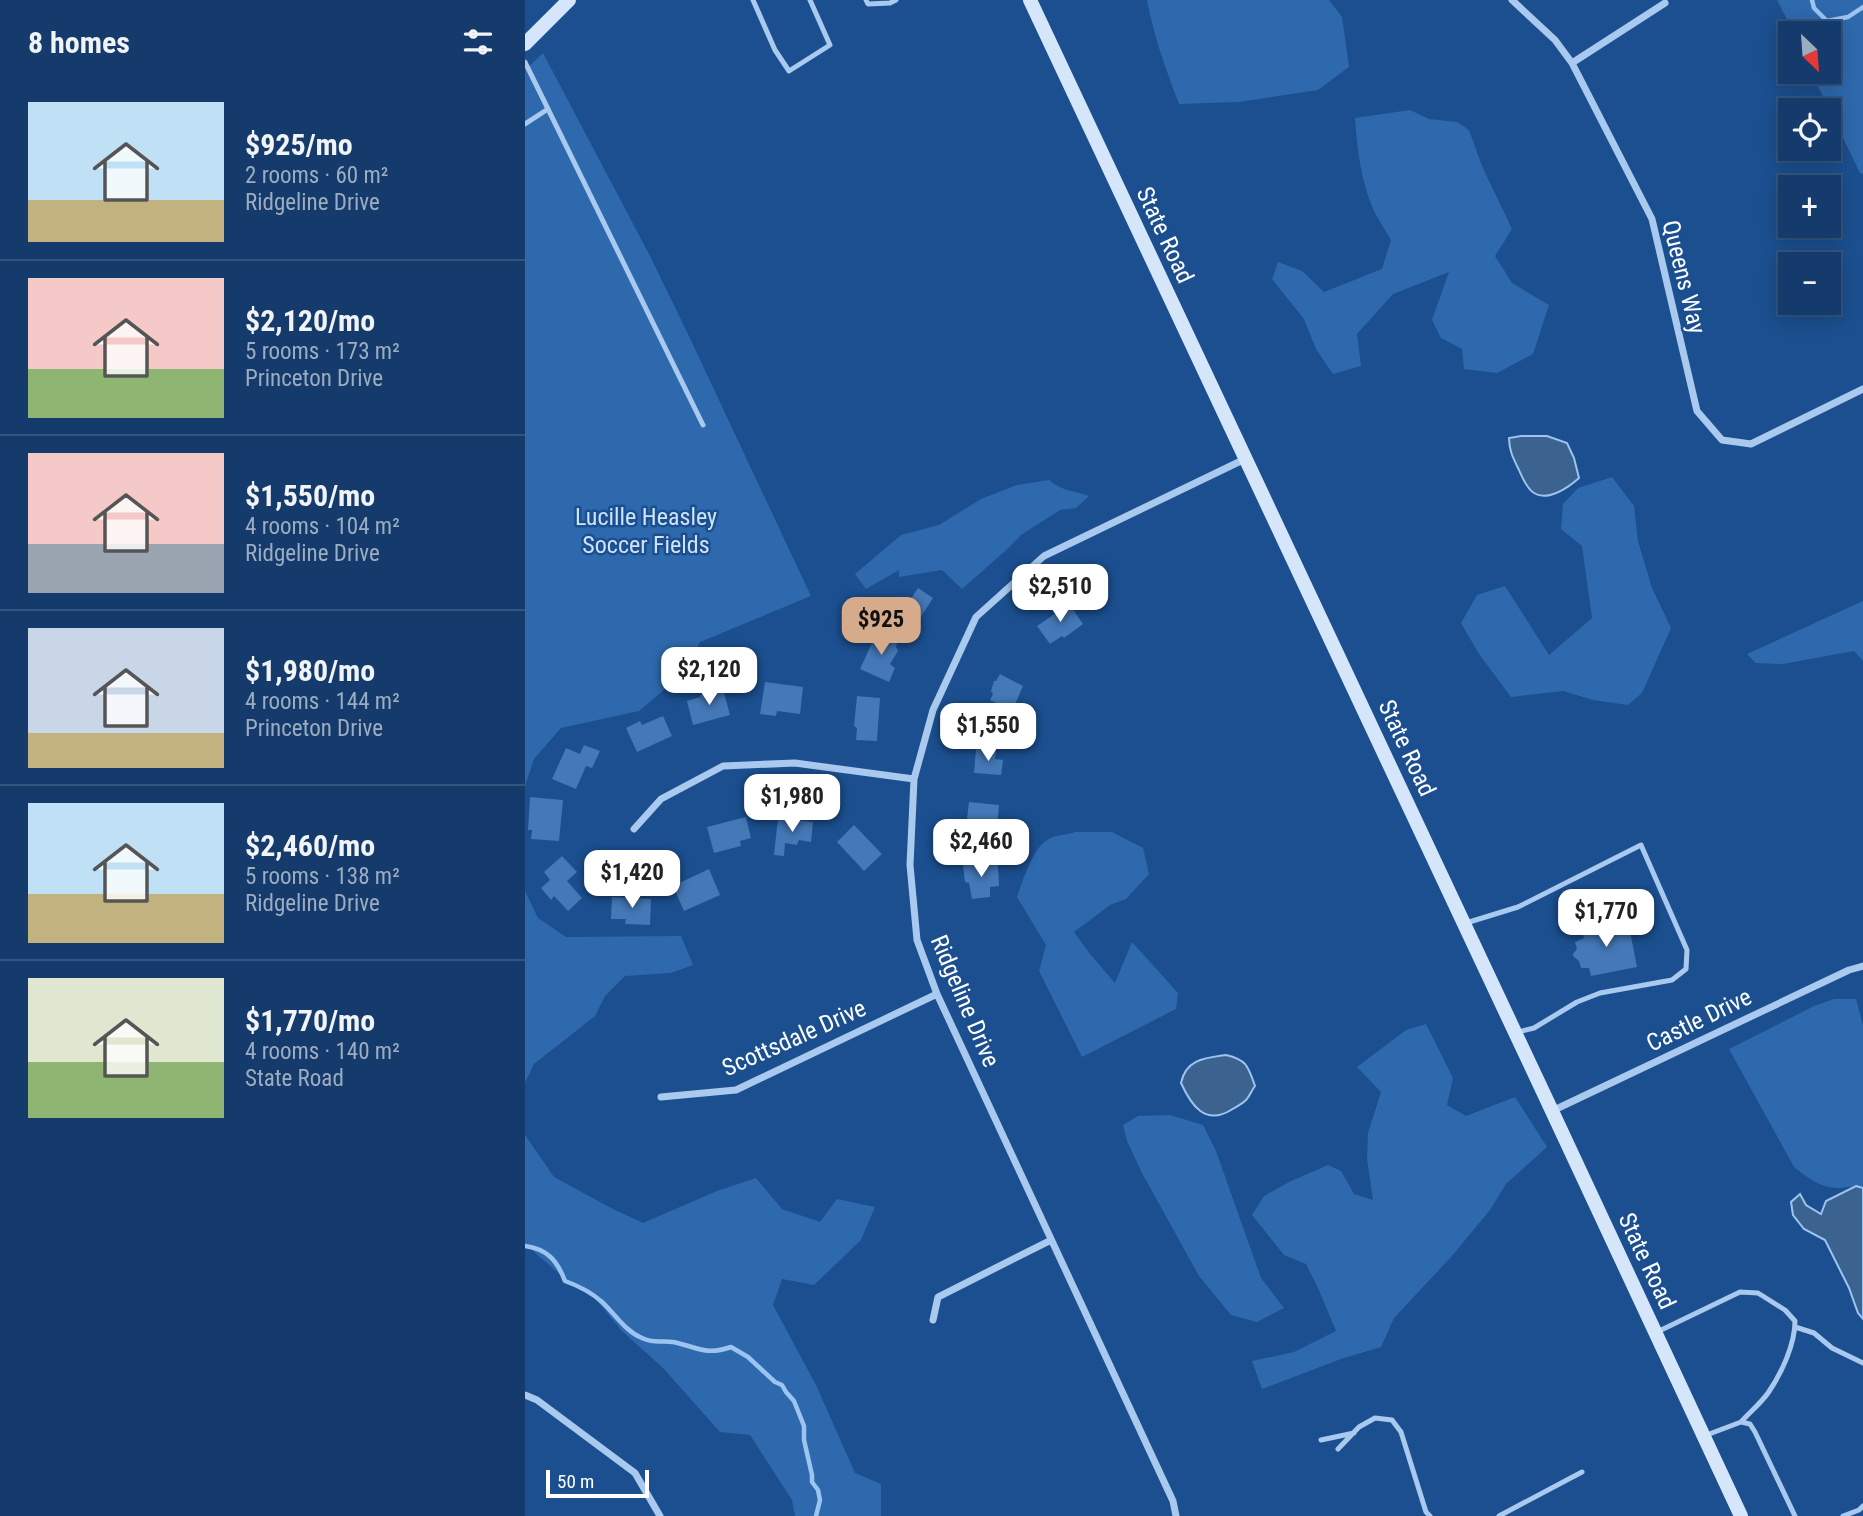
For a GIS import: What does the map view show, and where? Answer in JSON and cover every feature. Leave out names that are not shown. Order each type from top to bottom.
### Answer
[{"type":"main road","name":"State Road","points":[[1030,0],[1741,1516]]},
{"type":"main road","points":[[525,44],[565,1]]},
{"type":"street","name":"Queens Way","points":[[1512,0],[1555,40],[1572,63],[1652,219],[1697,411],[1722,440],[1751,444],[1863,389]]},
{"type":"street","points":[[1572,63],[1665,3]]},
{"type":"street","name":"Ridgeline Drive","points":[[1176,1516],[1173,1501],[937,994],[916,940],[910,865],[914,779],[933,710],[975,617],[1044,556],[1245,459]]},
{"type":"street","points":[[634,828],[661,799],[723,766],[795,763],[914,779]]},
{"type":"street","name":"Castle Drive","points":[[1552,1111],[1849,970],[1863,966]]},
{"type":"street","name":"Scottsdale Drive","points":[[661,1097],[736,1090],[937,994]]},
{"type":"street","points":[[933,1320],[938,1297],[1051,1240]]},
{"type":"street","points":[[525,1395],[537,1399],[635,1473],[660,1516]]},
{"type":"lane","points":[[753,0],[775,50],[789,71],[830,46],[810,0]]},
{"type":"lane","points":[[866,0],[868,4],[890,3],[896,0]]},
{"type":"lane","points":[[525,62],[703,425]]},
{"type":"lane","points":[[525,124],[548,109]]},
{"type":"lane","points":[[1464,924],[1518,907],[1641,845],[1687,950],[1686,969],[1672,980],[1600,993],[1577,1002],[1534,1028],[1515,1033]]},
{"type":"lane","points":[[1655,1333],[1740,1292],[1758,1293],[1785,1310],[1795,1321],[1794,1334],[1783,1364],[1767,1394],[1741,1422],[1703,1436]]},
{"type":"lane","points":[[1795,1327],[1814,1333],[1832,1348],[1863,1363]]},
{"type":"lane","points":[[1338,1449],[1359,1427],[1375,1418],[1392,1420],[1401,1432],[1426,1513],[1430,1516]]},
{"type":"lane","points":[[1741,1422],[1750,1424],[1755,1432],[1795,1516]]},
{"type":"lane","points":[[1321,1440],[1354,1433]]},
{"type":"lane","points":[[1499,1516],[1582,1472]]},
{"type":"lane","points":[[1843,1516],[1863,1506]]},
{"type":"green space","points":[[1147,0],[1329,0],[1342,17],[1349,67],[1318,90],[1239,102],[1179,104],[1157,40]]},
{"type":"green space","points":[[1777,0],[1863,0],[1863,174],[1860,173],[1841,134],[1841,98],[1824,98],[1817,84],[1841,84],[1841,21],[1788,21]]},
{"type":"green space","name":"Lucille Heasley Soccer Fields","points":[[543,53],[650,256],[811,596],[700,642],[684,673],[639,711],[561,728],[534,759],[525,786],[525,70]]},
{"type":"green space","points":[[1410,110],[1429,119],[1457,122],[1469,130],[1482,166],[1512,229],[1495,256],[1512,283],[1549,305],[1533,354],[1497,373],[1464,369],[1462,349],[1441,338],[1432,320],[1449,272],[1393,294],[1357,334],[1361,366],[1333,374],[1316,349],[1304,319],[1272,279],[1278,262],[1302,271],[1324,292],[1382,269],[1391,240],[1374,211],[1366,189],[1358,153],[1355,118]]},
{"type":"green space","points":[[1612,477],[1634,506],[1638,541],[1652,588],[1671,628],[1642,693],[1628,705],[1593,700],[1563,691],[1511,697],[1479,654],[1461,623],[1477,595],[1505,586],[1549,655],[1592,618],[1582,546],[1561,529],[1563,504],[1578,488]]},
{"type":"green space","points":[[1049,480],[1062,488],[1089,496],[1076,508],[1060,510],[1021,535],[962,589],[942,570],[899,577],[899,570],[866,589],[855,574],[901,535],[939,525],[981,499],[1017,485]]},
{"type":"green space","points":[[1863,601],[1863,661],[1854,651],[1783,664],[1756,663],[1747,654]]},
{"type":"green space","points":[[1075,832],[1112,832],[1143,848],[1149,874],[1126,899],[1110,905],[1074,932],[1115,983],[1132,942],[1178,993],[1176,1009],[1082,1057],[1039,971],[1046,945],[1017,897],[1029,866],[1042,844],[1053,837]]},
{"type":"green space","points":[[525,891],[538,918],[566,937],[681,936],[693,965],[671,973],[625,976],[605,996],[595,1016],[534,1064],[525,1083]]},
{"type":"green space","points":[[1834,999],[1856,999],[1863,1025],[1863,1188],[1827,1187],[1794,1167],[1729,1049],[1814,1006]]},
{"type":"green space","points":[[1426,1024],[1453,1078],[1447,1105],[1466,1116],[1515,1097],[1547,1147],[1506,1184],[1490,1210],[1452,1256],[1394,1318],[1381,1347],[1262,1389],[1252,1361],[1294,1352],[1336,1331],[1306,1264],[1284,1255],[1252,1215],[1264,1196],[1328,1165],[1341,1171],[1354,1194],[1373,1200],[1367,1159],[1368,1133],[1381,1092],[1357,1067],[1406,1030]]},
{"type":"green space","points":[[1170,1115],[1203,1125],[1216,1151],[1261,1278],[1284,1308],[1257,1322],[1231,1315],[1199,1276],[1127,1141],[1123,1125],[1138,1116]]},
{"type":"green space","points":[[525,1135],[554,1177],[643,1223],[717,1191],[756,1178],[782,1209],[820,1222],[837,1199],[875,1207],[861,1240],[814,1285],[782,1279],[773,1305],[816,1385],[855,1473],[881,1484],[881,1516],[795,1516],[792,1500],[750,1435],[720,1432],[663,1368],[622,1331],[594,1297],[562,1276],[525,1244]]},
{"type":"shaded area","points":[[1547,436],[1567,443],[1579,478],[1552,495],[1534,493],[1525,483],[1511,450],[1509,438]]},
{"type":"shaded area","points":[[1226,1055],[1246,1065],[1255,1086],[1246,1100],[1231,1110],[1214,1116],[1206,1114],[1189,1099],[1181,1083],[1192,1064]]},
{"type":"shaded area","points":[[1856,1186],[1863,1188],[1863,1319],[1825,1240],[1804,1229],[1793,1215],[1791,1202],[1800,1194],[1806,1205],[1821,1214],[1826,1201]]},
{"type":"building","points":[[918,588],[933,598],[910,634],[888,620],[902,600],[908,603]]},
{"type":"building","points":[[1069,604],[1083,624],[1064,638],[1062,636],[1050,644],[1037,626]]},
{"type":"building","points":[[878,630],[898,640],[898,651],[890,664],[895,668],[889,682],[860,669]]},
{"type":"building","points":[[1000,674],[1023,686],[1012,711],[990,700],[994,681]]},
{"type":"building","points":[[765,682],[803,687],[800,714],[777,711],[776,716],[760,714]]},
{"type":"building","points":[[723,689],[730,715],[693,725],[687,701]]},
{"type":"building","points":[[857,696],[880,698],[877,741],[856,740],[857,728],[854,726]]},
{"type":"building","points":[[663,716],[672,736],[637,752],[626,728],[640,721],[642,725]]},
{"type":"building","points":[[584,745],[600,751],[592,768],[586,766],[576,789],[552,779],[566,748],[580,754]]},
{"type":"building","points":[[976,749],[996,751],[995,759],[1003,760],[1001,775],[974,773]]},
{"type":"building","points":[[530,797],[563,800],[559,841],[531,839],[532,830],[528,830]]},
{"type":"building","points":[[969,802],[999,805],[995,845],[974,843],[977,820],[967,819]]},
{"type":"building","points":[[746,817],[751,838],[740,841],[741,846],[714,853],[707,827]]},
{"type":"building","points":[[778,818],[813,822],[811,842],[799,840],[797,845],[785,843],[784,856],[774,855]]},
{"type":"building","points":[[854,825],[882,854],[864,871],[837,842]]},
{"type":"building","points":[[562,856],[577,872],[567,881],[582,898],[568,911],[554,896],[551,900],[541,888],[550,880],[544,872]]},
{"type":"building","points":[[998,864],[999,886],[990,887],[990,897],[972,899],[969,883],[965,882],[963,865]]},
{"type":"building","points":[[709,869],[720,895],[684,911],[673,886]]},
{"type":"building","points":[[612,897],[651,899],[650,925],[625,924],[626,919],[611,919]]},
{"type":"building","points":[[1628,921],[1637,967],[1591,976],[1589,968],[1581,968],[1573,954],[1577,949],[1575,942],[1584,938],[1581,930]]},
{"type":"waterway","points":[[1812,0],[1814,8],[1827,21],[1848,17],[1863,7]]},
{"type":"waterway","points":[[525,1246],[550,1257],[565,1281],[598,1298],[636,1335],[650,1341],[673,1342],[708,1351],[731,1347],[748,1357],[775,1382],[782,1385],[794,1401],[804,1426],[812,1482],[818,1490],[820,1500],[816,1516]]}]
